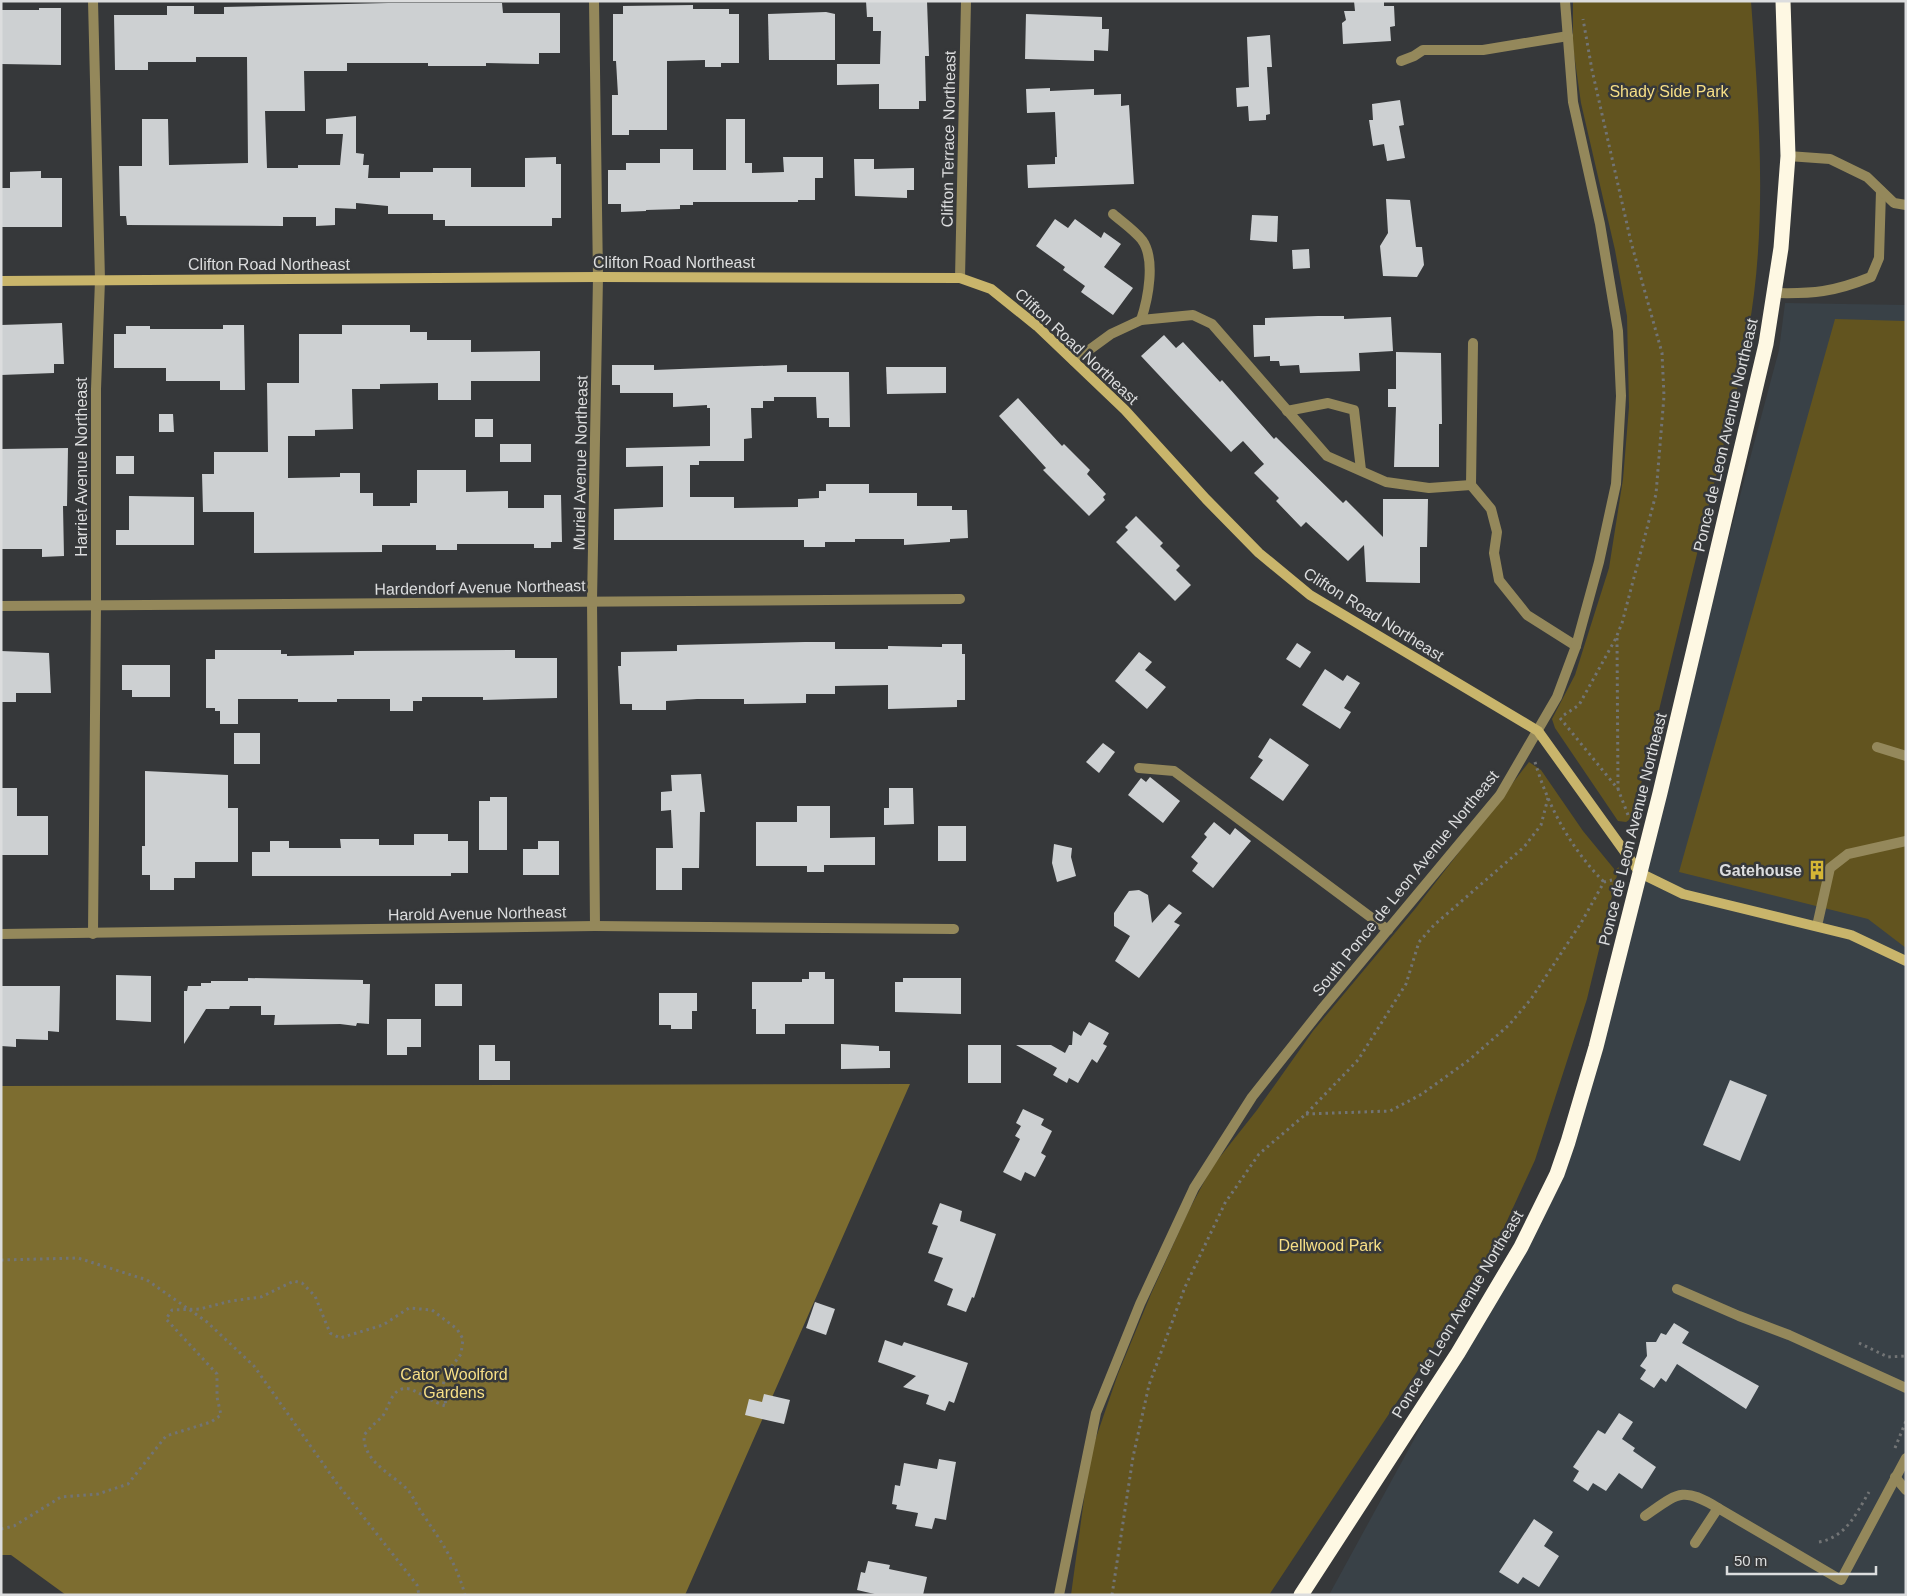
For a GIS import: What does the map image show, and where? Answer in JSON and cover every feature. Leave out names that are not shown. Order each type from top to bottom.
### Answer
[{"type":"highway","name":"Ponce de Leon Avenue Northeast","points":[[1301,1595],[1458,1353],[1521,1247],[1557,1174],[1596,1047],[1640,873],[1766,344],[1781,248],[1788,156],[1783,1]]},
{"type":"street","name":"Harriet Avenue Northeast","points":[[93,1],[100,280],[96,389],[93,934]]},
{"type":"street","name":"Muriel Avenue Northeast","points":[[594,1],[598,277],[592,600],[595,926]]},
{"type":"street","name":"Clifton Terrace Northeast","points":[[960,278],[966,1]]},
{"type":"street","name":"South Ponce de Leon Avenue Northeast","points":[[1060,1595],[1096,1413],[1140,1304],[1194,1188],[1252,1097],[1321,1010],[1500,795],[1556,697],[1576,646],[1599,562],[1616,484],[1621,396],[1618,331],[1600,224],[1573,102],[1565,1]]},
{"type":"street","points":[[1401,61],[1423,50],[1483,50],[1568,36]]},
{"type":"street","points":[[1788,156],[1830,159],[1867,177],[1894,203],[1906,205]]},
{"type":"street","points":[[1774,293],[1814,294],[1844,288],[1871,277],[1880,258],[1882,191]]},
{"type":"street","points":[[1113,214],[1143,241],[1150,268],[1149,295],[1141,320]]},
{"type":"street","name":"Clifton Road Northeast","points":[[1,282],[598,277],[960,278],[991,289],[1038,326],[1125,410],[1206,499],[1259,553],[1310,595],[1538,731],[1640,873],[1683,894],[1851,936],[1906,961]]},
{"type":"street","points":[[1074,361],[1111,334],[1141,320],[1193,315],[1212,324],[1326,456],[1386,482],[1429,488],[1470,485]]},
{"type":"street","points":[[1473,343],[1470,485],[1491,510],[1496,532],[1494,553],[1499,580],[1527,615],[1576,646]]},
{"type":"street","points":[[1287,411],[1328,403],[1354,410],[1361,470]]},
{"type":"street","name":"Hardendorf Avenue Northeast","points":[[1,606],[592,600],[960,599]]},
{"type":"street","points":[[1877,747],[1906,756]]},
{"type":"street","points":[[1139,768],[1174,772],[1388,930]]},
{"type":"street","points":[[1817,926],[1830,868],[1848,854],[1906,841]]},
{"type":"street","name":"Harold Avenue Northeast","points":[[1,934],[595,926],[954,929]]},
{"type":"street","points":[[1678,1289],[1739,1316],[1789,1334],[1906,1388]]},
{"type":"street","points":[[1645,1516],[1676,1495],[1697,1495],[1841,1580],[1906,1458]]},
{"type":"street","points":[[1895,1477],[1906,1490]]},
{"type":"street","points":[[1695,1543],[1718,1508]]},
{"type":"path","points":[[1616,638],[1618,789]]},
{"type":"path","points":[[1560,718],[1618,789],[1628,815]]},
{"type":"path","points":[[1535,762],[1548,798],[1572,842],[1604,882]]},
{"type":"path","points":[[1112,1595],[1133,1457],[1148,1385],[1186,1287],[1225,1203],[1259,1154],[1306,1114],[1358,1060],[1406,984],[1419,942],[1434,925],[1524,847],[1541,825],[1548,798]]},
{"type":"path","points":[[1306,1114],[1390,1111],[1422,1094],[1468,1060],[1509,1026],[1532,999],[1604,882],[1612,880]]},
{"type":"path","points":[[1,1260],[78,1258],[147,1280],[207,1322],[254,1366],[336,1482],[417,1585],[419,1595]]},
{"type":"path","points":[[1,1530],[14,1526],[61,1497],[98,1494],[128,1484],[166,1436],[211,1422],[221,1416],[217,1397],[217,1374],[166,1319],[172,1310],[190,1310],[261,1297],[294,1281],[302,1283],[316,1296],[330,1333],[340,1338],[383,1325],[409,1308],[432,1310],[457,1329],[463,1339],[462,1354],[446,1374],[443,1385],[446,1406],[435,1403],[410,1389],[398,1391],[390,1399],[382,1416],[364,1435],[364,1444],[370,1456],[408,1491],[448,1550],[458,1570],[465,1595]]},
{"type":"path","points":[[1859,1343],[1888,1356],[1906,1356]]},
{"type":"path","points":[[1893,1453],[1906,1421]]},
{"type":"path","points":[[1819,1542],[1832,1540],[1846,1529],[1870,1491]]},
{"type":"shaded area","points":[[1785,303],[1906,305],[1906,1595],[1329,1595],[1499,1284],[1563,1158],[1779,350]]},
{"type":"green space","name":"Shady Side Park","points":[[1573,1],[1751,1],[1756,74],[1760,148],[1760,221],[1754,294],[1742,369],[1633,817],[1626,822],[1618,821],[1555,728],[1552,719],[1575,675],[1609,568],[1623,479],[1629,407],[1627,316],[1615,250],[1581,103],[1573,47]]},
{"type":"green space","points":[[1835,319],[1906,321],[1906,948],[1868,919],[1679,872]]},
{"type":"green space","name":"Dellwood Park","points":[[1529,762],[1541,770],[1583,831],[1615,870],[1619,867],[1587,999],[1535,1160],[1500,1236],[1432,1349],[1269,1595],[1071,1595],[1090,1455],[1118,1374],[1151,1294],[1188,1212],[1212,1167],[1257,1110],[1313,1031],[1415,909]]},
{"type":"green space","name":"Cator Woolford Gardens","points":[[910,1084],[685,1595],[66,1595],[11,1555],[1,1555],[1,1086]]},
{"type":"building","points":[[866,1],[927,1],[929,56],[925,56],[926,101],[919,101],[919,109],[879,109],[879,84],[837,85],[837,64],[880,64],[881,31],[873,31],[873,17],[867,17]]},
{"type":"building","points":[[1354,1],[1384,1],[1384,6],[1394,6],[1395,26],[1390,27],[1391,41],[1343,44],[1342,23],[1346,20],[1344,11],[1355,11]]},
{"type":"building","points":[[388,3],[502,3],[503,13],[560,13],[560,53],[539,53],[539,64],[486,63],[486,66],[428,66],[428,63],[347,63],[347,71],[304,71],[305,111],[265,111],[267,168],[298,168],[298,165],[340,165],[343,134],[326,134],[326,119],[356,116],[356,153],[364,154],[363,165],[369,165],[368,178],[400,178],[400,172],[433,172],[433,168],[471,168],[471,187],[525,187],[525,158],[556,157],[556,164],[561,164],[561,218],[552,218],[552,226],[445,226],[445,220],[433,220],[433,214],[388,214],[388,206],[356,203],[356,209],[335,208],[335,225],[316,226],[316,217],[283,217],[283,226],[127,225],[126,216],[120,216],[119,166],[142,166],[142,119],[168,119],[169,165],[248,163],[247,57],[196,57],[196,62],[148,62],[148,70],[115,70],[114,15],[167,15],[167,6],[194,6],[194,14],[224,14],[224,7]]},
{"type":"building","points":[[693,5],[693,9],[729,9],[729,14],[739,14],[739,63],[721,63],[721,67],[705,67],[705,60],[667,61],[667,130],[629,130],[629,135],[612,135],[612,95],[618,95],[616,61],[613,61],[613,14],[623,14],[623,6]]},
{"type":"building","points":[[39,8],[61,8],[61,65],[1,64],[1,10],[39,10]]},
{"type":"building","points":[[826,12],[835,14],[835,60],[769,60],[768,14]]},
{"type":"building","points":[[1026,14],[1102,17],[1102,29],[1109,29],[1108,51],[1094,50],[1094,61],[1025,59]]},
{"type":"building","points":[[1270,35],[1272,67],[1267,67],[1270,114],[1266,115],[1266,120],[1249,121],[1248,106],[1237,107],[1236,88],[1249,87],[1247,37]]},
{"type":"building","points":[[1050,88],[1050,91],[1094,89],[1094,95],[1121,94],[1121,106],[1129,105],[1134,184],[1028,188],[1027,165],[1055,164],[1055,157],[1057,157],[1055,112],[1027,113],[1026,89]]},
{"type":"building","points":[[1400,100],[1404,125],[1399,126],[1405,158],[1387,161],[1384,144],[1373,146],[1369,120],[1373,120],[1372,104]]},
{"type":"building","points":[[726,119],[745,119],[745,163],[752,163],[752,173],[784,172],[783,157],[823,157],[823,178],[815,178],[815,200],[798,200],[798,202],[693,202],[693,205],[680,205],[680,209],[621,212],[621,204],[608,204],[608,170],[626,170],[626,163],[660,163],[660,149],[693,149],[693,170],[726,170]]},
{"type":"building","points":[[854,159],[874,159],[874,169],[914,168],[914,190],[907,190],[907,198],[855,196]]},
{"type":"building","points":[[41,171],[41,178],[62,178],[62,227],[1,227],[1,188],[10,188],[10,172]]},
{"type":"building","points":[[1386,199],[1410,200],[1416,247],[1422,247],[1424,265],[1417,277],[1383,276],[1380,246],[1388,233]]},
{"type":"building","points":[[1252,215],[1278,216],[1277,242],[1250,240]]},
{"type":"building","points":[[1055,219],[1068,228],[1075,219],[1101,238],[1104,232],[1121,244],[1104,267],[1133,288],[1113,315],[1081,292],[1085,286],[1063,270],[1065,267],[1036,246]]},
{"type":"building","points":[[1309,249],[1310,268],[1293,269],[1292,250]]},
{"type":"building","points":[[1344,316],[1344,319],[1391,317],[1393,351],[1359,353],[1360,371],[1300,373],[1299,365],[1280,366],[1279,361],[1270,361],[1270,356],[1254,357],[1253,325],[1265,325],[1265,318]]},
{"type":"building","points":[[62,323],[64,364],[54,364],[54,373],[1,375],[1,325]]},
{"type":"building","points":[[223,325],[244,325],[245,390],[220,390],[220,381],[166,381],[166,368],[114,368],[114,334],[126,334],[126,326],[150,326],[150,329],[223,329]]},
{"type":"building","points":[[342,325],[410,325],[410,332],[427,332],[427,340],[471,340],[471,352],[540,351],[540,381],[471,381],[471,400],[438,400],[438,383],[380,384],[380,389],[352,389],[353,429],[315,430],[315,436],[288,436],[288,478],[340,477],[340,473],[360,473],[360,493],[373,493],[373,506],[410,506],[410,503],[417,503],[417,470],[466,470],[466,492],[508,491],[508,508],[544,508],[544,495],[561,495],[562,542],[551,542],[551,548],[534,548],[534,544],[457,544],[457,550],[436,550],[436,545],[382,545],[382,552],[254,553],[254,512],[203,512],[202,474],[214,474],[214,452],[268,452],[267,383],[299,383],[299,334],[342,334]]},
{"type":"building","points":[[1164,335],[1176,348],[1183,342],[1220,382],[1222,380],[1274,439],[1276,437],[1343,503],[1346,500],[1383,537],[1383,499],[1428,499],[1427,547],[1420,547],[1420,583],[1366,582],[1364,545],[1348,561],[1306,522],[1301,527],[1276,501],[1279,498],[1254,473],[1264,464],[1243,441],[1231,452],[1141,356]]},
{"type":"building","points":[[1396,352],[1441,353],[1442,424],[1439,424],[1439,467],[1394,467],[1396,407],[1388,407],[1388,389],[1396,389]]},
{"type":"building","points":[[612,365],[654,365],[654,370],[787,365],[787,372],[849,372],[850,427],[829,427],[829,418],[817,418],[816,397],[774,397],[774,401],[763,401],[763,408],[751,408],[752,438],[744,439],[744,461],[699,461],[699,465],[690,465],[690,497],[734,497],[734,508],[798,507],[798,499],[819,498],[819,491],[826,491],[826,484],[869,484],[869,493],[917,493],[917,506],[952,506],[952,510],[967,510],[968,538],[950,539],[950,542],[904,545],[904,539],[855,539],[855,542],[825,542],[825,547],[804,547],[804,540],[614,540],[614,509],[663,507],[663,466],[626,467],[626,448],[710,446],[710,408],[707,408],[707,405],[673,407],[673,393],[620,393],[620,385],[612,385]]},
{"type":"building","points":[[886,367],[946,367],[946,393],[887,394]]},
{"type":"building","points":[[1018,398],[1062,446],[1064,444],[1090,470],[1087,474],[1106,494],[1103,497],[1105,500],[1089,516],[1043,470],[1046,468],[999,416]]},
{"type":"building","points":[[159,414],[173,414],[174,432],[159,432]]},
{"type":"building","points":[[475,419],[493,419],[493,437],[475,437]]},
{"type":"building","points":[[500,444],[531,444],[531,462],[500,462]]},
{"type":"building","points":[[68,448],[67,506],[63,506],[64,556],[42,557],[42,549],[1,549],[1,449]]},
{"type":"building","points":[[116,456],[134,456],[134,474],[116,474]]},
{"type":"building","points":[[129,496],[194,497],[194,545],[116,545],[116,530],[129,530]]},
{"type":"building","points":[[1136,516],[1163,543],[1160,546],[1180,566],[1176,570],[1191,585],[1175,601],[1116,542],[1128,530],[1125,527]]},
{"type":"building","points":[[835,642],[835,649],[888,649],[888,646],[942,647],[942,644],[962,644],[962,654],[965,654],[965,700],[957,700],[957,707],[888,709],[888,685],[835,686],[835,694],[806,694],[806,703],[744,704],[744,699],[697,699],[666,701],[666,710],[632,710],[632,704],[620,704],[618,666],[621,666],[621,652],[677,651],[677,645]]},
{"type":"building","points":[[1297,643],[1311,652],[1300,668],[1286,659]]},
{"type":"building","points":[[215,650],[281,650],[281,654],[287,654],[287,656],[354,655],[354,651],[515,650],[515,658],[557,658],[557,698],[483,700],[483,697],[422,697],[422,701],[413,701],[413,711],[390,711],[390,699],[337,699],[337,702],[298,702],[298,699],[238,699],[238,724],[220,724],[220,711],[215,711],[215,708],[206,708],[206,659],[215,659]]},
{"type":"building","points":[[1,651],[49,653],[51,693],[16,693],[16,702],[1,702]]},
{"type":"building","points":[[1139,652],[1152,662],[1145,670],[1166,687],[1147,709],[1115,681]]},
{"type":"building","points":[[122,665],[170,665],[170,697],[132,697],[132,690],[122,690]]},
{"type":"building","points":[[1325,669],[1343,681],[1347,675],[1360,683],[1344,708],[1351,712],[1340,729],[1302,705]]},
{"type":"building","points":[[234,733],[260,733],[260,764],[234,764]]},
{"type":"building","points":[[1270,738],[1309,765],[1283,801],[1250,778],[1263,760],[1258,757]]},
{"type":"building","points":[[1103,743],[1115,752],[1099,773],[1086,762]]},
{"type":"building","points":[[145,771],[228,775],[228,808],[238,808],[238,862],[195,862],[195,878],[174,878],[174,890],[150,890],[150,875],[142,875],[142,846],[145,846]]},
{"type":"building","points":[[701,774],[705,812],[700,812],[699,868],[682,868],[682,890],[656,890],[656,848],[673,848],[671,810],[661,811],[661,792],[672,791],[671,775]]},
{"type":"building","points":[[1150,777],[1180,801],[1163,823],[1128,795],[1141,778],[1146,782]]},
{"type":"building","points":[[1,788],[17,788],[17,816],[48,816],[48,855],[1,855]]},
{"type":"building","points":[[889,788],[913,788],[914,824],[884,825],[884,808],[889,808]]},
{"type":"building","points":[[490,797],[507,797],[507,850],[479,850],[479,801],[490,801]]},
{"type":"building","points":[[797,806],[830,806],[830,838],[875,837],[875,865],[824,865],[824,872],[807,872],[807,866],[756,866],[756,822],[797,822]]},
{"type":"building","points":[[1214,822],[1230,835],[1235,828],[1251,841],[1213,888],[1192,871],[1198,863],[1191,857],[1207,837],[1204,834]]},
{"type":"building","points":[[938,826],[966,826],[966,861],[938,861]]},
{"type":"building","points":[[414,834],[448,834],[448,841],[468,841],[468,873],[451,873],[451,876],[252,876],[252,852],[270,852],[270,841],[289,841],[289,848],[341,848],[340,839],[379,839],[379,845],[414,845]]},
{"type":"building","points":[[538,841],[559,841],[559,875],[523,875],[523,849],[538,849]]},
{"type":"building","points":[[1054,844],[1072,848],[1071,857],[1076,876],[1057,882],[1052,863]]},
{"type":"building","points":[[1139,890],[1148,895],[1152,923],[1169,904],[1182,913],[1174,922],[1180,925],[1139,978],[1115,961],[1130,936],[1114,926],[1114,913],[1129,891]]},
{"type":"building","points":[[809,972],[825,972],[825,979],[834,979],[834,1024],[785,1024],[785,1034],[756,1034],[756,1009],[752,1009],[752,982],[802,982],[802,979],[809,979]]},
{"type":"building","points":[[116,975],[151,976],[151,1022],[116,1020]]},
{"type":"building","points":[[248,978],[363,980],[363,984],[370,984],[369,1024],[357,1023],[356,1026],[340,1024],[274,1025],[275,1015],[261,1015],[261,1006],[230,1006],[229,1009],[206,1009],[184,1044],[184,991],[187,991],[188,986],[201,986],[201,983],[211,983],[211,981],[248,981]]},
{"type":"building","points":[[903,978],[961,978],[961,1014],[895,1012],[895,982],[903,982]]},
{"type":"building","points":[[435,984],[462,984],[462,1006],[435,1006]]},
{"type":"building","points":[[1,986],[60,986],[59,1032],[48,1031],[48,1040],[16,1039],[16,1047],[1,1046]]},
{"type":"building","points":[[659,993],[697,993],[697,1011],[692,1011],[692,1029],[671,1029],[671,1025],[659,1025]]},
{"type":"building","points":[[387,1019],[421,1019],[421,1047],[407,1047],[407,1055],[387,1055]]},
{"type":"building","points":[[1089,1022],[1109,1033],[1103,1044],[1107,1046],[1097,1063],[1092,1059],[1078,1083],[1069,1078],[1067,1083],[1053,1075],[1057,1068],[1016,1045],[1051,1045],[1065,1053],[1069,1045],[1072,1045],[1073,1031],[1081,1036]]},
{"type":"building","points":[[841,1044],[879,1046],[879,1051],[890,1051],[890,1068],[841,1069]]},
{"type":"building","points":[[479,1045],[495,1045],[495,1061],[510,1061],[510,1080],[479,1080]]},
{"type":"building","points":[[968,1045],[1001,1045],[1001,1083],[968,1083]]},
{"type":"building","points":[[1730,1080],[1767,1095],[1740,1161],[1703,1145]]},
{"type":"building","points":[[1023,1109],[1044,1119],[1041,1125],[1052,1131],[1041,1153],[1046,1156],[1035,1177],[1025,1172],[1021,1181],[1003,1172],[1020,1139],[1015,1136],[1021,1126],[1016,1123]]},
{"type":"building","points":[[940,1203],[962,1211],[960,1221],[996,1234],[974,1298],[972,1297],[966,1312],[947,1305],[953,1289],[934,1281],[943,1258],[928,1253],[938,1226],[932,1224]]},
{"type":"building","points":[[815,1302],[835,1309],[826,1335],[806,1328]]},
{"type":"building","points":[[1674,1323],[1689,1332],[1682,1343],[1759,1386],[1746,1409],[1677,1364],[1666,1382],[1661,1378],[1654,1388],[1640,1379],[1646,1370],[1640,1366],[1647,1356],[1646,1342],[1656,1342],[1661,1333],[1666,1335]]},
{"type":"building","points":[[885,1340],[902,1346],[904,1342],[968,1363],[954,1403],[949,1401],[945,1411],[926,1404],[929,1395],[903,1387],[916,1376],[878,1362]]},
{"type":"building","points":[[764,1394],[790,1400],[784,1424],[745,1415],[749,1399],[762,1402]]},
{"type":"building","points":[[1619,1413],[1633,1422],[1622,1439],[1635,1448],[1633,1451],[1656,1467],[1642,1489],[1619,1473],[1606,1491],[1593,1483],[1588,1491],[1573,1481],[1579,1471],[1573,1467],[1598,1430],[1605,1434]]},
{"type":"building","points":[[939,1459],[956,1462],[946,1520],[935,1518],[932,1529],[915,1526],[918,1513],[896,1509],[897,1505],[892,1504],[895,1485],[900,1486],[904,1463],[937,1469]]},
{"type":"building","points":[[1534,1519],[1553,1532],[1544,1546],[1559,1556],[1539,1587],[1523,1577],[1518,1584],[1499,1572]]},
{"type":"building","points":[[868,1561],[890,1565],[889,1569],[927,1577],[923,1595],[879,1595],[857,1590],[861,1572],[865,1573]]},
{"type":"place","name":"Gatehouse","points":[[1817,870]]}]
